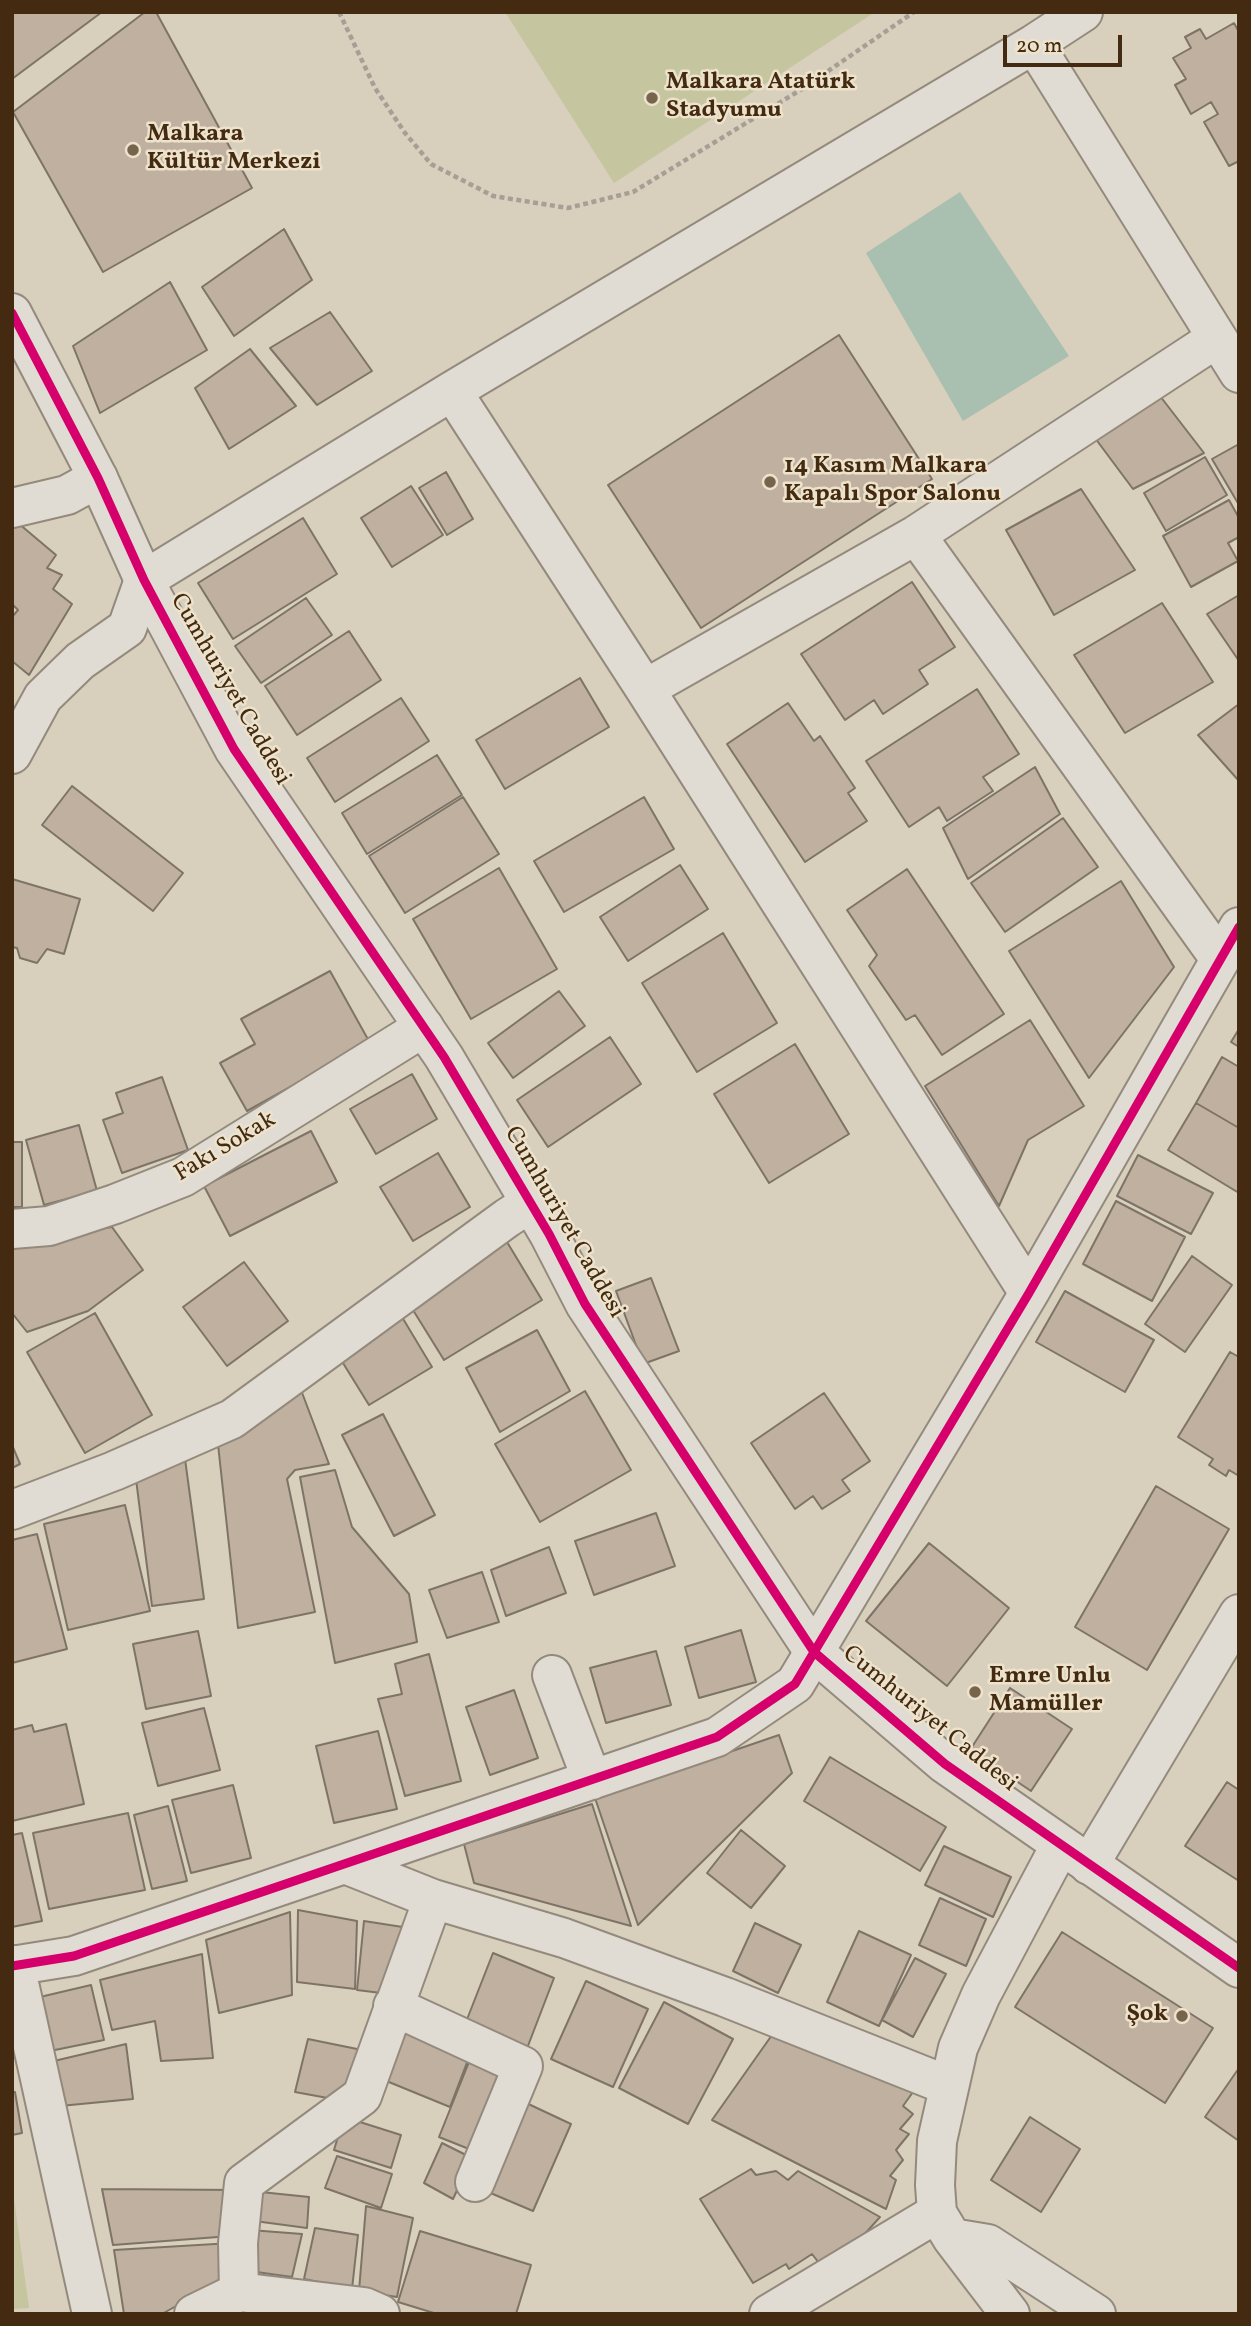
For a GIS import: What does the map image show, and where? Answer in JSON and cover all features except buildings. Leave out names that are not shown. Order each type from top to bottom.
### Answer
[{"type":"street","points":[[12,754],[43,697],[79,661],[127,628],[144,580],[452,391],[1034,44],[1083,12]]},
{"type":"street","points":[[1034,44],[1239,373]]},
{"type":"street","name":"Cumhuriyet Caddesi","points":[[12,303],[30,346]]},
{"type":"street","name":"Cumhuriyet Caddesi","points":[[12,313],[98,478],[144,580],[234,749],[444,1057],[530,1203],[585,1304],[814,1652],[946,1764],[1075,1856],[1236,1961]]},
{"type":"street","points":[[645,689],[916,535],[1217,338]]},
{"type":"street","points":[[452,391],[1029,1293]]},
{"type":"street","points":[[12,508],[67,495],[98,478]]},
{"type":"street","points":[[916,535],[1220,959]]},
{"type":"street","points":[[92,2314],[14,1966],[74,1956],[717,1737],[795,1684],[1029,1293],[1239,927]]},
{"type":"street","name":"Fakı Sokak","points":[[12,1229],[49,1226],[183,1177],[424,1027]]},
{"type":"street","points":[[12,1510],[114,1471],[232,1419],[530,1203]]},
{"type":"street","points":[[1010,2314],[944,2226],[937,2141],[958,2048],[981,1995],[1239,1614]]},
{"type":"street","points":[[552,1675],[592,1780]]},
{"type":"street","points":[[345,1864],[433,1899],[565,1938],[725,1997],[949,2086]]},
{"type":"street","points":[[239,2292],[238,2243],[244,2183],[362,2096],[433,1899]]},
{"type":"street","points":[[393,2006],[523,2066],[475,2182]]},
{"type":"street","points":[[769,2314],[944,2226],[988,2244],[1096,2314]]},
{"type":"street","points":[[194,2314],[239,2292],[364,2306],[380,2314]]},
{"type":"path","points":[[340,12],[374,88],[405,133],[431,163],[492,195],[568,208],[633,192],[802,89],[914,12]]},
{"type":"shaded area","name":"Malkara Atatürk Stadyumu","points":[[505,12],[875,12],[614,183]]},
{"type":"shaded area","points":[[960,192],[1069,356],[963,421],[866,253]]},
{"type":"shaded area","points":[[12,2184],[29,2308],[12,2309]]},
{"type":"cycle path","points":[[12,313],[98,478],[144,580],[234,749],[444,1057],[549,1234],[585,1304],[814,1652],[945,1764],[1239,1968]]},
{"type":"cycle path","points":[[12,1966],[74,1956],[717,1737],[795,1684],[1029,1293],[1239,927]]},
{"type":"place","name":"Malkara Atatürk Stadyumu","points":[[652,98]]},
{"type":"place","name":"Malkara Kültür Merkezi","points":[[133,150]]},
{"type":"place","name":"14 Kasım Malkara Kapalı Spor Salonu","points":[[770,482]]},
{"type":"place","name":"Emre Unlu Mamüller","points":[[975,1692]]},
{"type":"place","name":"Şok","points":[[1182,2016]]}]
